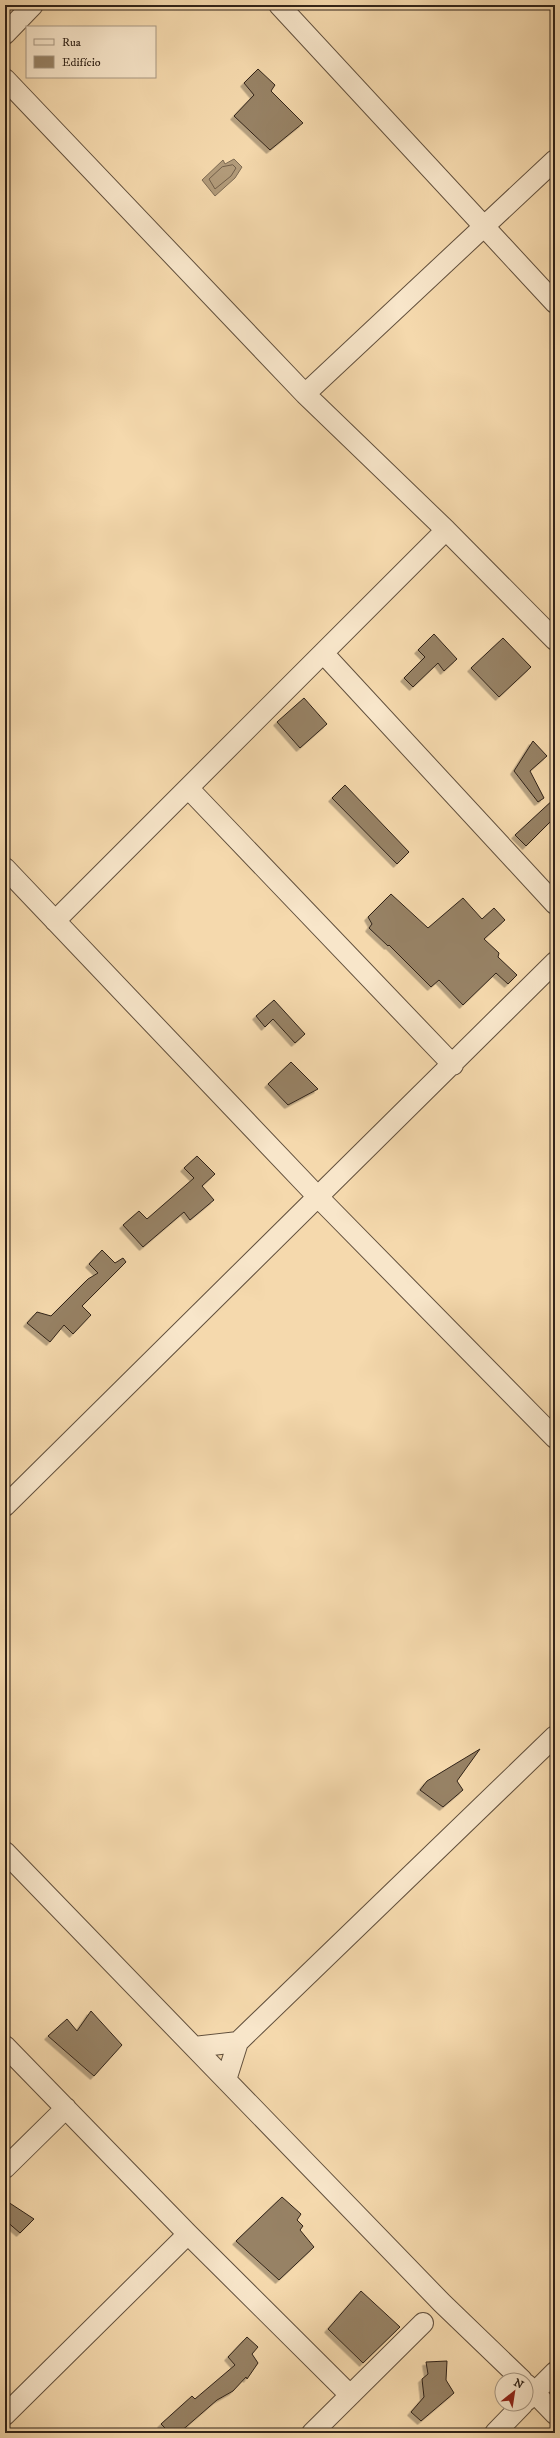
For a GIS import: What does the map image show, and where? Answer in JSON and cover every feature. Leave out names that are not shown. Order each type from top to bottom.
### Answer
[{"type":"street","points":[[5,34],[33,5]]},
{"type":"street","points":[[279,5],[555,303]]},
{"type":"street","points":[[5,79],[305,394],[446,530],[555,640]]},
{"type":"street","points":[[305,394],[555,160]]},
{"type":"street","points":[[55,921],[324,654],[446,530]]},
{"type":"street","points":[[324,654],[555,904]]},
{"type":"street","points":[[189,789],[453,1065]]},
{"type":"street","points":[[5,868],[318,1196],[555,1438]]},
{"type":"street","points":[[5,1506],[318,1196],[453,1065],[555,962]]},
{"type":"street","points":[[226,2080],[238,2042],[555,1736]]},
{"type":"street","points":[[5,1852],[507,2372]]},
{"type":"street","points":[[194,2047],[238,2042]]},
{"type":"street","points":[[5,2047],[188,2234],[350,2395]]},
{"type":"street","points":[[5,2168],[66,2108]]},
{"type":"street","points":[[5,2415],[188,2234]]},
{"type":"street","points":[[312,2433],[423,2323]]},
{"type":"street","points":[[534,2386],[555,2372]]},
{"type":"street","points":[[534,2398],[555,2414]]},
{"type":"street","points":[[495,2433],[511,2412]]},
{"type":"water","points":[[234,159],[242,167],[235,178],[215,196],[202,180],[223,160],[225,164]]},
{"type":"building","points":[[258,69],[275,85],[271,91],[303,123],[270,150],[234,116],[254,95],[244,83]]},
{"type":"building","points":[[434,634],[457,659],[444,671],[438,663],[413,687],[404,678],[425,657],[418,650]]},
{"type":"building","points":[[503,638],[531,667],[499,697],[471,668]]},
{"type":"building","points":[[304,698],[327,724],[300,748],[277,722]]},
{"type":"building","points":[[533,741],[547,756],[530,771],[544,798],[538,802],[514,771]]},
{"type":"building","points":[[345,785],[409,852],[397,864],[332,798]]},
{"type":"building","points":[[555,798],[555,817],[526,846],[515,835]]},
{"type":"building","points":[[391,894],[428,928],[463,898],[482,919],[494,908],[505,920],[484,939],[499,953],[498,957],[517,975],[508,984],[496,973],[463,1005],[439,980],[431,987],[389,945],[388,946],[369,928],[372,924],[368,917]]},
{"type":"building","points":[[274,1000],[305,1034],[295,1043],[273,1019],[265,1027],[256,1016]]},
{"type":"building","points":[[291,1062],[318,1089],[288,1105],[268,1084]]},
{"type":"building","points":[[197,1156],[215,1174],[202,1186],[214,1200],[190,1220],[184,1212],[143,1247],[123,1225],[139,1211],[147,1219],[194,1178],[184,1168]]},
{"type":"building","points":[[102,1250],[115,1263],[123,1258],[126,1262],[82,1306],[91,1315],[73,1334],[64,1325],[50,1342],[27,1323],[37,1312],[51,1316],[88,1279],[98,1273],[89,1264]]},
{"type":"building","points":[[480,1749],[457,1781],[463,1790],[443,1807],[420,1790],[427,1781]]},
{"type":"building","points":[[91,2011],[122,2045],[94,2076],[48,2036],[67,2019],[77,2031]]},
{"type":"building","points":[[282,2197],[301,2214],[297,2220],[303,2226],[300,2230],[314,2247],[279,2280],[236,2241]]},
{"type":"building","points":[[5,2200],[34,2219],[20,2233],[5,2220]]},
{"type":"building","points":[[361,2291],[400,2327],[363,2363],[328,2329]]},
{"type":"building","points":[[247,2337],[258,2347],[252,2354],[258,2363],[247,2379],[246,2377],[233,2391],[217,2400],[179,2433],[170,2433],[161,2424],[192,2396],[195,2399],[235,2365],[228,2357]]},
{"type":"building","points":[[447,2361],[446,2380],[454,2393],[421,2421],[411,2412],[424,2397],[422,2379],[428,2374],[426,2362]]}]
